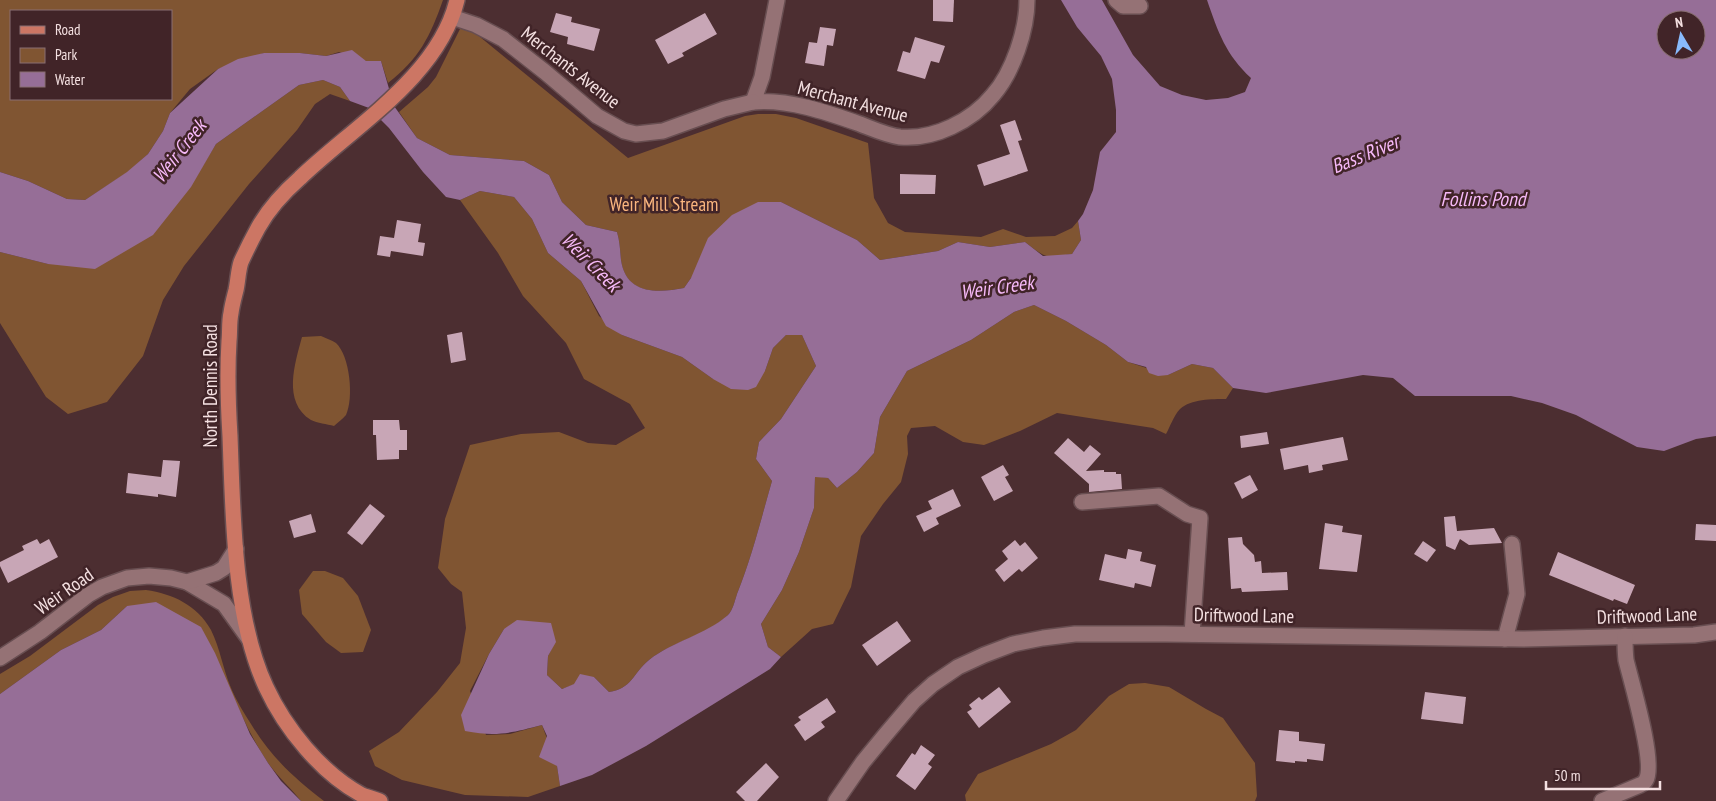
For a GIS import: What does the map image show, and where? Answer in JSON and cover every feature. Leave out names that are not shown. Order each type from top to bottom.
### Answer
[{"type":"main road","name":"North Dennis Road","points":[[380,801],[363,795],[333,774],[312,756],[275,704],[265,686],[249,639],[236,549],[232,496],[228,361],[230,315],[240,264],[257,229],[272,205],[313,165],[400,90],[422,68],[435,49],[452,16],[457,0]]},
{"type":"street","points":[[753,102],[762,77],[777,0]]},
{"type":"street","name":"Merchant Avenue","points":[[753,102],[768,101],[800,106],[882,133],[900,137],[913,137],[945,130],[977,111],[993,96],[1003,82],[1025,24],[1027,0]]},
{"type":"street","points":[[1116,0],[1123,6],[1140,6]]},
{"type":"street","name":"Merchants Avenue","points":[[452,16],[476,25],[503,39],[597,116],[624,131],[636,134],[663,131],[724,109],[753,102]]},
{"type":"street","points":[[1082,502],[1159,496],[1187,514],[1200,518],[1192,634]]},
{"type":"street","points":[[1505,639],[1517,594],[1512,544]]},
{"type":"street","name":"Weir Road","points":[[187,582],[216,574],[224,568],[236,549]]},
{"type":"street","name":"Weir Road","points":[[2,652],[40,632],[88,596],[116,581],[149,576],[187,582],[224,604],[249,639]]},
{"type":"street","name":"Driftwood Lane","points":[[836,801],[863,762],[914,701],[933,684],[958,667],[984,655],[1013,644],[1043,638],[1076,634],[1192,634],[1505,639],[1694,635],[1716,632]]},
{"type":"street","points":[[1602,801],[1640,785],[1646,781],[1648,774],[1639,703],[1626,657],[1625,636]]},
{"type":"green space","points":[[0,0],[443,0],[428,36],[416,56],[388,83],[381,61],[366,61],[339,52],[326,56],[300,53],[264,53],[218,69],[190,89],[170,113],[163,131],[148,154],[128,172],[85,200],[67,199],[28,181],[0,172]]},
{"type":"green space","name":"Weir Mill Stream","points":[[463,23],[628,158],[745,116],[776,114],[796,118],[868,143],[874,198],[888,223],[905,232],[981,237],[1003,229],[1026,237],[1055,236],[1072,228],[1078,221],[1081,240],[1072,254],[1056,256],[1042,254],[1025,242],[990,247],[958,242],[938,251],[880,260],[857,240],[781,202],[691,278],[684,288],[663,291],[644,289],[636,286],[629,280],[624,271],[617,232],[586,225],[562,202],[549,175],[524,161],[450,155],[417,138],[399,112],[428,87],[436,77]]},
{"type":"green space","points":[[323,80],[340,87],[350,101],[330,94],[315,104],[297,130],[249,184],[184,266],[163,300],[143,356],[107,402],[68,414],[46,397],[0,323],[0,252],[48,264],[190,187],[216,144],[299,85]]},
{"type":"green space","points":[[480,191],[514,197],[532,219],[548,253],[581,281],[599,316],[622,335],[682,357],[713,379],[765,371],[773,348],[786,335],[802,335],[816,366],[781,419],[759,442],[756,459],[772,481],[747,566],[733,608],[728,615],[710,628],[658,653],[623,688],[609,692],[594,677],[562,689],[547,675],[548,656],[555,642],[504,629],[470,691],[486,735],[510,734],[542,725],[557,766],[560,786],[528,797],[465,795],[402,780],[375,766],[369,751],[399,732],[437,692],[460,663],[466,628],[462,592],[451,584],[438,568],[445,519],[470,445],[521,434],[559,432],[588,443],[616,445],[645,428],[630,404],[584,379],[566,343],[523,296],[498,253],[460,200]]},
{"type":"green space","points":[[1034,305],[1066,321],[1106,345],[1128,362],[1168,375],[1192,364],[1213,368],[1233,388],[1226,399],[1202,400],[1190,403],[1180,409],[1166,434],[1153,428],[1057,413],[1020,431],[984,445],[963,442],[935,426],[911,428],[907,436],[908,454],[901,482],[861,536],[851,587],[833,624],[812,629],[781,657],[768,647],[761,624],[782,590],[799,552],[814,508],[815,476],[828,478],[837,488],[857,472],[874,453],[880,417],[907,371],[971,340],[1014,312]]},
{"type":"green space","points":[[321,336],[336,343],[341,349],[345,357],[349,378],[350,398],[346,415],[334,426],[311,420],[296,403],[294,393],[294,370],[302,337]]},
{"type":"green space","points":[[313,571],[325,571],[343,578],[358,596],[371,630],[363,652],[341,653],[326,642],[302,614],[299,590]]},
{"type":"green space","points":[[146,590],[166,594],[183,602],[205,621],[214,637],[233,693],[259,736],[284,766],[324,801],[301,801],[268,763],[249,730],[201,628],[127,606],[101,630],[61,650],[0,694],[0,674],[30,656],[98,605],[130,591]]},
{"type":"green space","points":[[1145,683],[1169,687],[1223,718],[1255,763],[1257,796],[1255,801],[966,801],[965,795],[978,774],[1051,744],[1076,730],[1109,696],[1129,684]]},
{"type":"water","name":"Follins Pond","points":[[1061,0],[1102,0],[1133,55],[1160,86],[1182,95],[1206,100],[1228,98],[1245,92],[1251,78],[1229,52],[1207,0],[1716,0],[1716,436],[1696,439],[1664,451],[1637,447],[1576,415],[1542,403],[1511,396],[1415,396],[1393,378],[1363,375],[1266,393],[1233,388],[1213,368],[1192,364],[1168,375],[1158,376],[1149,373],[1146,367],[1128,362],[1106,345],[1066,321],[1034,305],[1014,312],[971,340],[907,371],[880,417],[874,453],[857,472],[837,488],[828,478],[815,477],[814,508],[799,552],[782,590],[761,624],[768,647],[781,657],[770,669],[646,746],[592,775],[560,786],[557,766],[539,757],[547,736],[542,725],[504,733],[486,734],[465,731],[461,715],[489,654],[504,629],[517,620],[551,623],[556,642],[548,656],[547,675],[562,689],[574,684],[580,674],[594,677],[609,692],[623,688],[658,653],[709,628],[728,615],[733,608],[747,566],[772,481],[756,459],[759,442],[781,419],[816,366],[802,335],[786,335],[773,348],[765,371],[756,387],[748,390],[731,389],[682,357],[622,335],[606,326],[581,281],[548,253],[532,219],[514,197],[480,191],[460,200],[446,197],[423,172],[389,128],[369,108],[350,101],[340,87],[323,80],[299,85],[216,144],[191,187],[153,235],[95,269],[48,264],[0,252],[0,172],[28,181],[67,199],[85,200],[127,172],[148,154],[163,131],[170,113],[218,69],[238,59],[264,53],[300,53],[326,56],[352,50],[366,61],[381,61],[394,106],[417,138],[450,155],[524,161],[549,175],[562,202],[586,225],[617,232],[624,271],[629,280],[636,286],[645,289],[664,291],[684,288],[691,278],[708,238],[732,215],[758,202],[781,202],[857,240],[880,260],[938,251],[958,242],[990,247],[1025,242],[1043,256],[1072,254],[1081,240],[1078,221],[1093,190],[1100,152],[1116,132],[1116,110],[1112,79],[1101,56],[1077,27]]},
{"type":"water","points":[[156,602],[201,627],[215,653],[250,734],[281,781],[301,801],[0,801],[0,694],[61,650],[101,630],[127,606]]},
{"type":"building","points":[[933,0],[954,0],[953,22],[933,21]]},
{"type":"building","points":[[556,13],[572,17],[571,22],[600,29],[594,51],[567,44],[568,37],[550,32]]},
{"type":"building","points":[[705,13],[717,34],[682,53],[684,56],[668,64],[655,40]]},
{"type":"building","points":[[820,27],[836,29],[833,46],[827,45],[824,66],[805,63],[809,42],[817,43]]},
{"type":"building","points":[[915,37],[945,46],[939,63],[931,61],[925,79],[897,71],[903,51],[910,53]]},
{"type":"building","points":[[1015,120],[1022,140],[1018,141],[1028,171],[984,186],[977,165],[1010,154],[1000,125]]},
{"type":"building","points":[[900,174],[936,175],[935,194],[900,194]]},
{"type":"building","points":[[397,220],[421,224],[418,242],[425,243],[423,256],[391,251],[390,257],[377,255],[380,236],[394,238]]},
{"type":"building","points":[[462,332],[466,360],[451,363],[447,335]]},
{"type":"building","points":[[373,420],[399,420],[400,430],[407,430],[407,450],[399,450],[399,459],[377,460]]},
{"type":"building","points":[[1267,432],[1269,444],[1241,448],[1240,436]]},
{"type":"building","points":[[1343,437],[1348,460],[1322,465],[1323,470],[1309,473],[1308,465],[1284,470],[1280,449]]},
{"type":"building","points":[[1068,438],[1084,452],[1090,445],[1101,454],[1086,471],[1104,470],[1104,472],[1121,474],[1122,489],[1089,492],[1089,484],[1054,453]]},
{"type":"building","points":[[163,460],[180,461],[176,497],[158,494],[158,497],[126,493],[128,473],[161,477]]},
{"type":"building","points":[[1003,465],[1009,475],[1005,477],[1013,491],[994,501],[981,477]]},
{"type":"building","points":[[1250,475],[1258,490],[1242,499],[1234,483]]},
{"type":"building","points":[[953,489],[961,506],[936,518],[939,524],[924,532],[916,516],[932,509],[928,501]]},
{"type":"building","points":[[370,504],[385,516],[362,545],[347,533]]},
{"type":"building","points":[[311,514],[316,532],[294,538],[289,521]]},
{"type":"building","points":[[1455,516],[1457,531],[1494,528],[1502,543],[1469,545],[1460,539],[1455,550],[1446,546],[1444,517]]},
{"type":"building","points":[[1325,523],[1343,526],[1342,532],[1362,535],[1357,572],[1319,569]]},
{"type":"building","points":[[1696,524],[1716,525],[1716,541],[1695,540]]},
{"type":"building","points":[[1242,537],[1243,544],[1254,555],[1255,562],[1261,561],[1262,573],[1287,572],[1288,590],[1242,592],[1241,588],[1231,589],[1228,538]]},
{"type":"building","points":[[37,539],[40,544],[49,539],[58,557],[8,583],[0,562],[24,550],[22,546]]},
{"type":"building","points":[[1015,540],[1020,546],[1025,542],[1038,558],[1022,572],[1019,569],[1004,582],[995,570],[1008,559],[1002,551]]},
{"type":"building","points":[[1423,541],[1436,550],[1427,562],[1414,554]]},
{"type":"building","points":[[1128,549],[1142,552],[1140,561],[1156,565],[1151,587],[1135,583],[1134,588],[1099,580],[1105,554],[1126,559]]},
{"type":"building","points":[[1558,552],[1635,585],[1627,604],[1614,599],[1613,601],[1549,575]]},
{"type":"building","points":[[897,621],[911,641],[877,666],[862,645]]},
{"type":"building","points":[[999,687],[1011,702],[979,728],[967,712],[972,709],[969,705],[979,697],[982,700]]},
{"type":"building","points":[[1425,692],[1466,697],[1463,724],[1421,719]]},
{"type":"building","points":[[827,698],[836,712],[821,722],[825,727],[805,741],[794,725],[801,720],[798,717]]},
{"type":"building","points":[[1279,730],[1299,732],[1299,741],[1325,744],[1323,761],[1307,759],[1307,762],[1295,761],[1295,763],[1276,761]]},
{"type":"building","points":[[921,745],[935,755],[928,764],[932,767],[915,790],[896,776],[912,753],[915,755]]},
{"type":"building","points":[[766,763],[779,777],[757,801],[745,801],[736,792]]},
{"type":"water label","name":"Weir Creek","points":[[179,151]]},
{"type":"water label","name":"Bass River","points":[[1365,154]]},
{"type":"water label","name":"Weir Creek","points":[[591,262]]},
{"type":"water label","name":"Weir Creek","points":[[997,287]]}]
